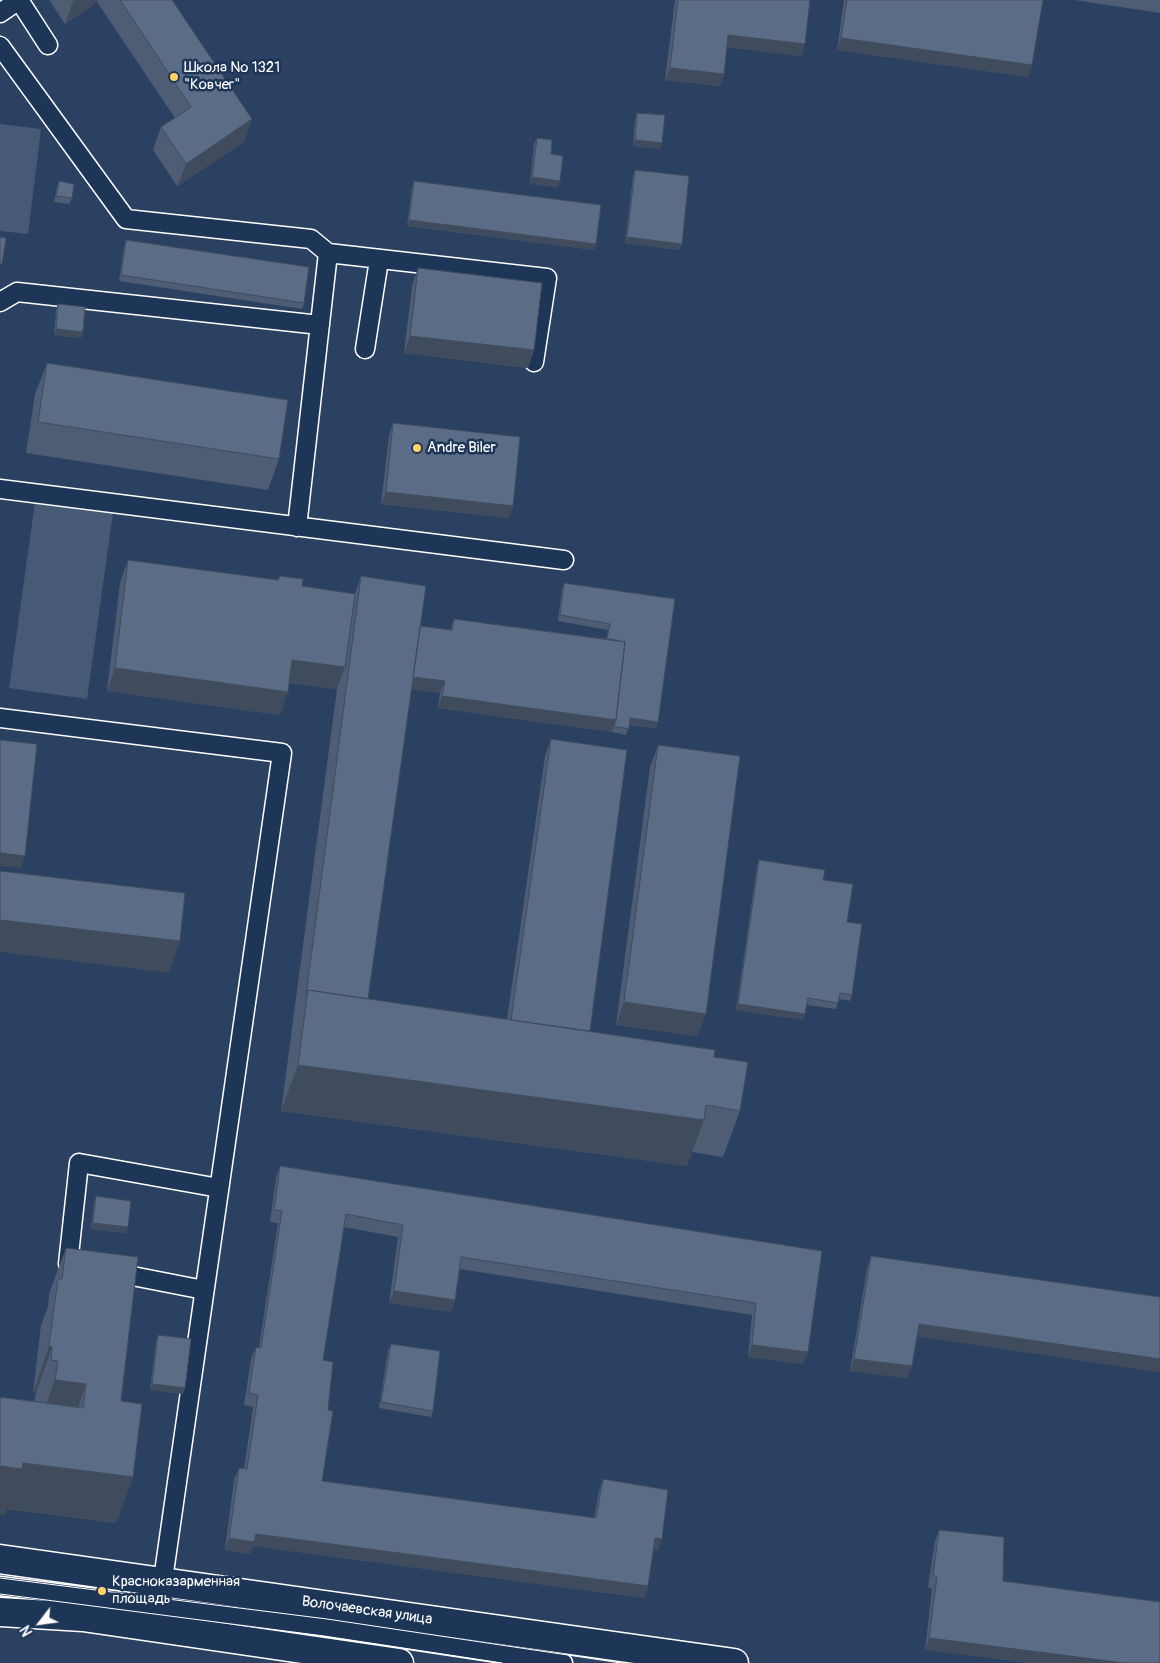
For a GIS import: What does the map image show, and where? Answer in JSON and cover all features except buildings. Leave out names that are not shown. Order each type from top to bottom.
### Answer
[{"type":"street","name":"Волочаевская улица","points":[[0,1558],[104,1574],[162,1605],[399,1663]]},
{"type":"street","name":"Волочаевская улица","points":[[0,1612],[83,1617],[162,1605],[734,1663]]},
{"type":"lane","points":[[0,13],[19,0],[48,45]]},
{"type":"lane","points":[[0,46],[126,219],[311,239],[328,253],[547,278],[534,362]]},
{"type":"lane","points":[[297,527],[328,253]]},
{"type":"lane","points":[[365,349],[379,260]]},
{"type":"lane","points":[[0,302],[17,292],[320,325]]},
{"type":"lane","points":[[0,489],[564,560]]},
{"type":"lane","points":[[0,718],[282,753],[204,1290],[162,1605]]},
{"type":"lane","points":[[204,1290],[68,1264],[79,1163],[219,1188]]},
{"type":"lane","points":[[0,1586],[326,1627],[563,1663]]},
{"type":"shaded area","points":[[0,124],[41,129],[28,234],[0,231]]},
{"type":"shaded area","points":[[35,502],[113,513],[87,699],[9,688]]},
{"type":"tram line","points":[[0,1578],[327,1619],[621,1663]]},
{"type":"tram line","points":[[0,1594],[324,1636],[502,1663]]},
{"type":"place","name":"Школа № 1321 \"Ковчег\"","points":[[174,77]]},
{"type":"place","name":"Andre Biler","points":[[417,448]]},
{"type":"place","name":"Красноказарменная площадь","points":[[102,1591]]}]
